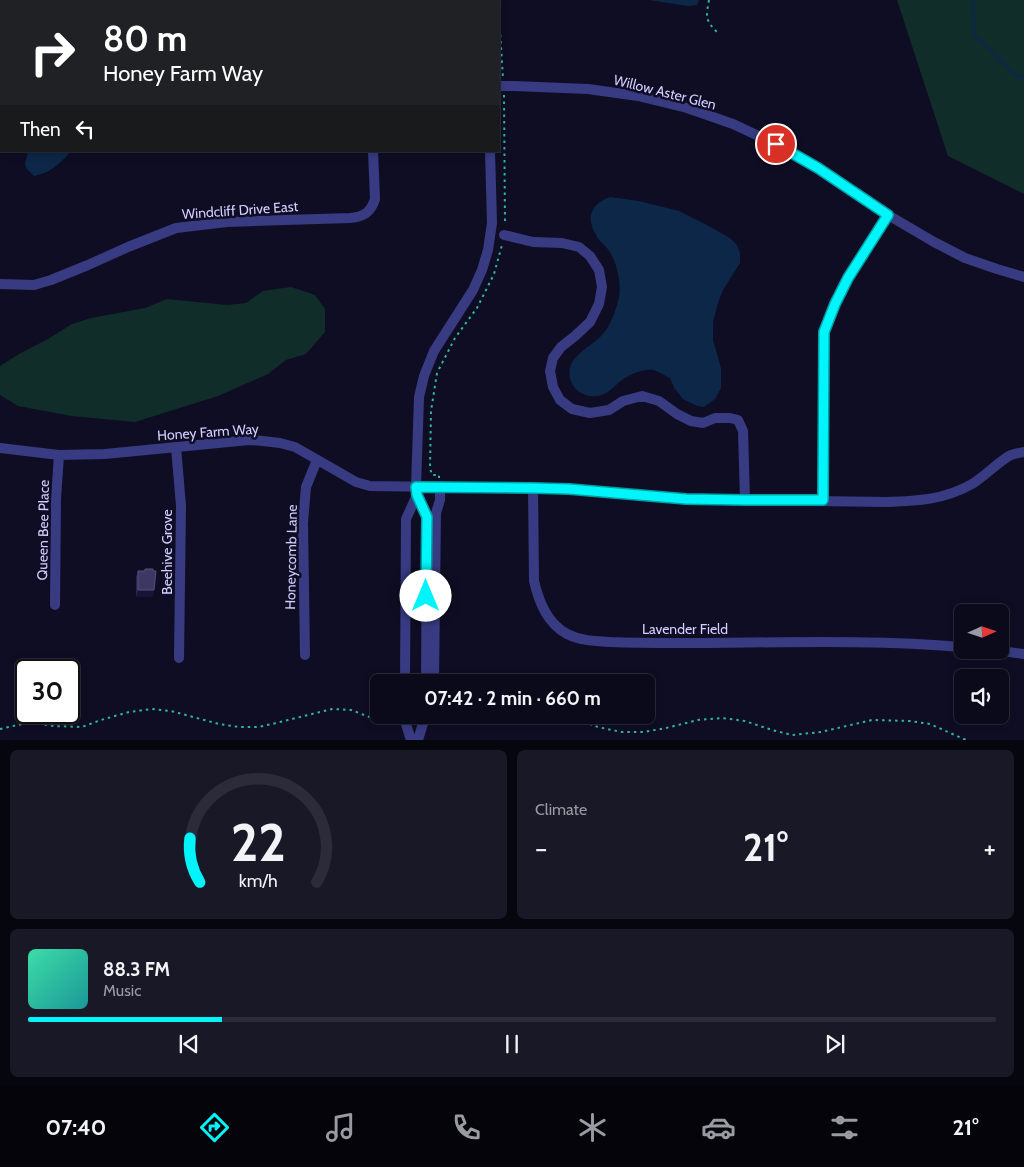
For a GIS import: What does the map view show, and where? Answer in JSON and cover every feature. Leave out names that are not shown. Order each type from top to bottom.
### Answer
[{"type":"street","name":"Willow Aster Glen","points":[[500,86],[588,88],[638,96],[687,108],[733,124],[776,144],[818,168],[888,215],[965,258],[1024,277]]},
{"type":"street","name":"Windcliff Drive East","points":[[0,284],[34,285],[51,280],[176,228],[227,222],[350,218],[364,215],[369,211],[375,199],[374,152]]},
{"type":"street","points":[[405,674],[406,520],[416,491],[419,397],[424,376],[434,351],[473,290],[488,250],[492,223],[490,152]]},
{"type":"street","points":[[823,500],[824,332],[848,278],[888,215]]},
{"type":"street","points":[[504,235],[533,242],[562,243],[579,248],[590,256],[599,270],[602,287],[599,304],[590,322],[576,336],[560,347],[550,371],[553,387],[560,400],[572,409],[590,413],[608,410],[623,401],[642,396],[660,401],[677,414],[697,422],[703,423],[715,418],[738,420],[743,431],[745,500]]},
{"type":"street","name":"Honey Farm Way","points":[[0,448],[59,455],[105,454],[249,440],[280,443],[294,448],[356,482],[370,486],[416,491],[440,487],[533,488],[569,489],[686,499],[886,502],[918,501],[953,493],[972,483],[1011,455],[1024,452]]},
{"type":"street","name":"Beehive Grove","points":[[176,447],[181,506],[180,658]]},
{"type":"street","name":"Queen Bee Place","points":[[55,605],[56,499],[59,455]]},
{"type":"street","name":"Honeycomb Lane","points":[[305,655],[303,523],[306,487],[317,460]]},
{"type":"street","points":[[434,674],[436,513],[440,500],[440,487]]},
{"type":"street","name":"Lavender Field","points":[[533,488],[534,581],[537,596],[543,609],[557,627],[567,634],[582,640],[631,643],[835,642],[954,646]]},
{"type":"street","points":[[416,491],[427,517],[426,674]]},
{"type":"street","points":[[1009,652],[1024,654]]},
{"type":"street","points":[[407,724],[411,740]]},
{"type":"street","points":[[418,740],[423,724]]},
{"type":"path","points":[[709,0],[707,15],[709,24],[717,32]]},
{"type":"path","points":[[0,729],[31,722],[53,726],[82,727],[129,712],[152,709],[172,711],[219,724],[258,727],[332,709],[350,710],[370,717]]},
{"type":"path","points":[[590,724],[621,732],[644,732],[698,720],[722,718],[745,721],[792,734],[821,732],[872,720],[910,721],[930,724],[966,740]]},
{"type":"green space","points":[[897,0],[1024,0],[1024,194],[948,156]]},
{"type":"green space","points":[[291,287],[315,295],[325,309],[325,332],[306,354],[286,360],[268,374],[218,396],[135,422],[72,416],[18,406],[0,395],[0,366],[72,324],[91,318],[145,308],[167,299],[227,305],[246,303],[263,291]]},
{"type":"water","points":[[649,0],[699,0],[697,5],[688,6]]},
{"type":"water","points":[[28,152],[70,152],[63,160],[45,173],[34,176],[25,164]]},
{"type":"water","points":[[610,197],[639,201],[679,211],[730,238],[737,245],[740,253],[740,263],[723,290],[713,322],[713,340],[721,368],[721,388],[715,399],[704,407],[697,406],[683,399],[674,388],[670,378],[653,370],[636,373],[598,396],[589,396],[582,393],[571,382],[569,371],[571,364],[608,327],[619,297],[619,281],[614,261],[608,250],[597,238],[591,222],[592,212],[595,207]]},
{"type":"building","points":[[145,569],[156,571],[154,590],[138,590],[138,571],[145,571]]},
{"type":"waterway","points":[[973,0],[974,35],[1017,76],[1024,78]]},
{"type":"route","points":[[426,596],[427,517],[417,495],[416,487],[569,489],[686,499],[823,500],[824,332],[848,278],[888,215],[818,168],[776,144]]}]
